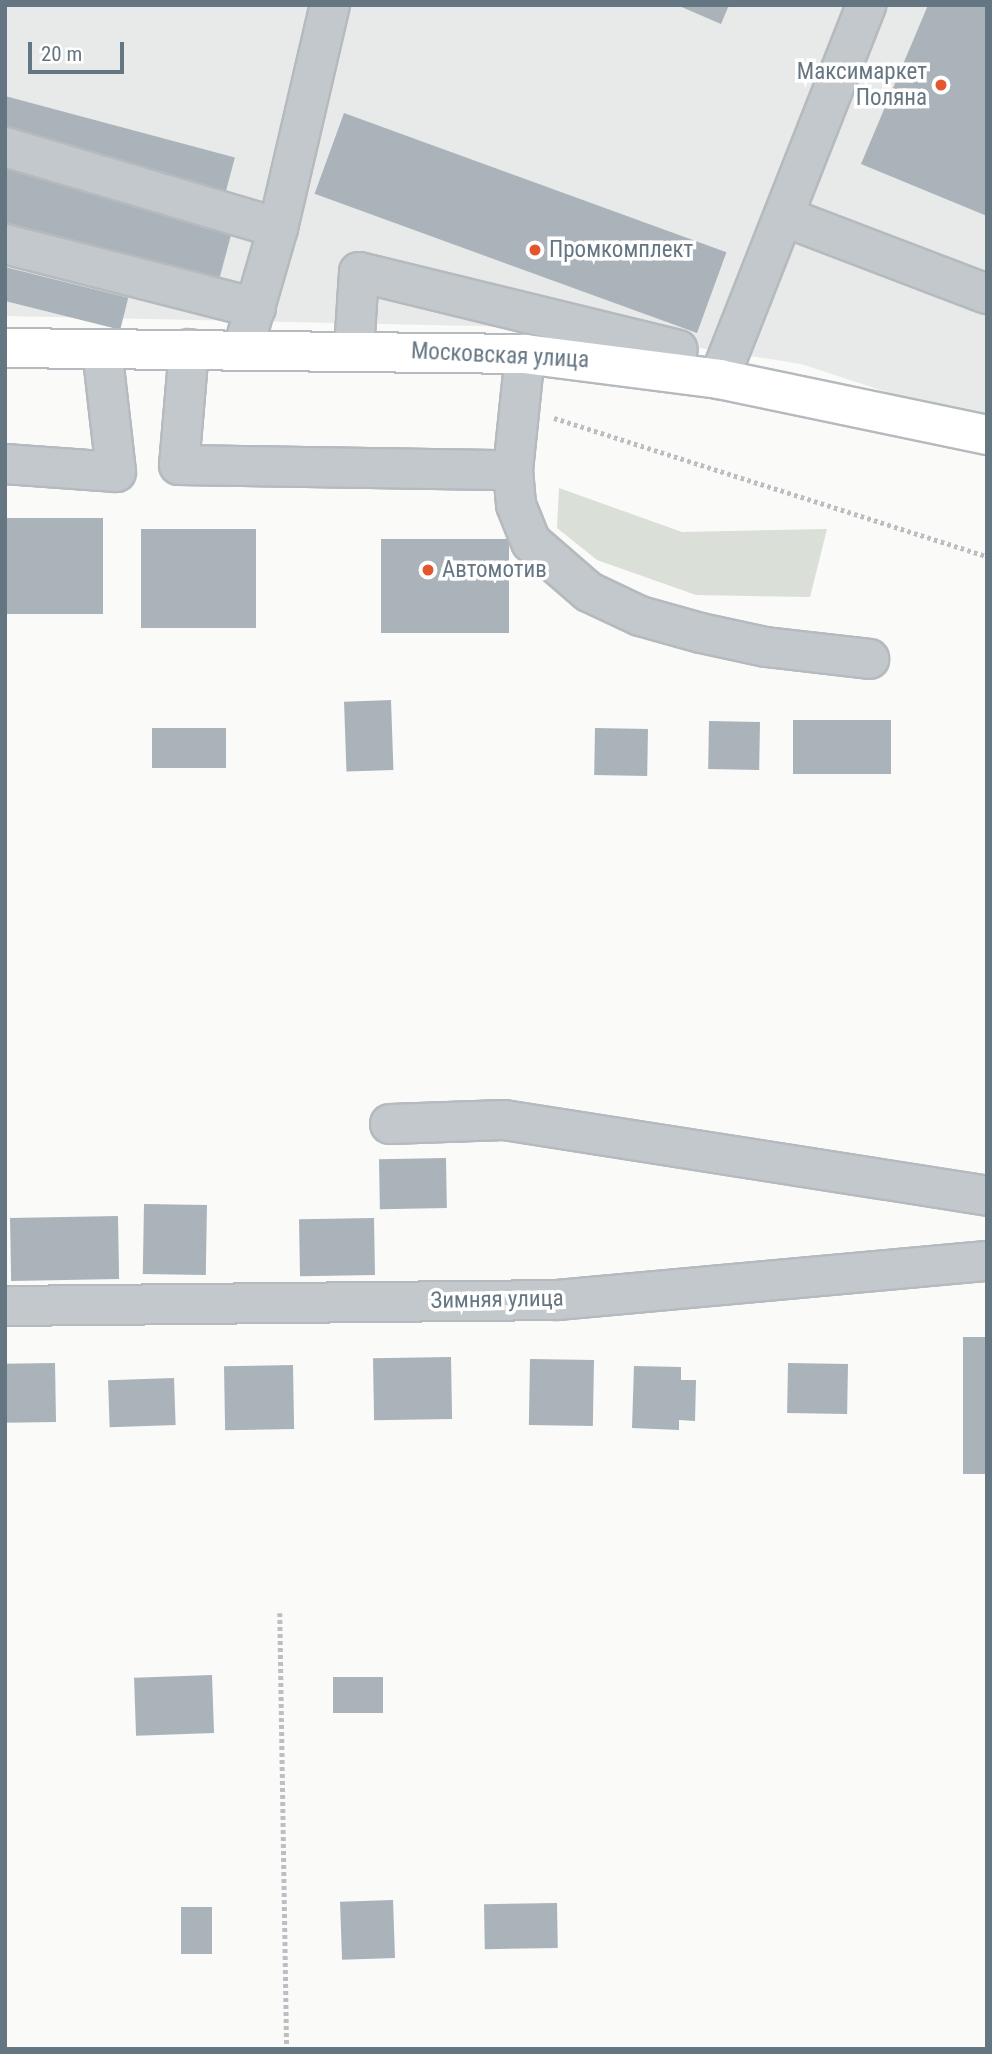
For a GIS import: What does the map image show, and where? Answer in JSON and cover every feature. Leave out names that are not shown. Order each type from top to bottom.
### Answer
[{"type":"main road","name":"Московская улица","points":[[5,348],[525,354],[719,379],[987,436]]},
{"type":"street","points":[[243,349],[278,228],[330,5]]},
{"type":"street","points":[[719,379],[785,217],[866,5]]},
{"type":"street","points":[[5,147],[278,228]]},
{"type":"street","points":[[785,217],[987,294]]},
{"type":"street","points":[[5,244],[256,308]]},
{"type":"street","points":[[354,350],[359,272],[678,350]]},
{"type":"street","points":[[189,349],[179,464],[513,470]]},
{"type":"street","points":[[5,464],[116,472],[102,350]]},
{"type":"street","points":[[525,354],[513,470],[516,505],[531,542],[589,592],[640,617],[766,647],[869,659]]},
{"type":"street","points":[[390,1124],[504,1120],[987,1196]]},
{"type":"street","name":"Зимняя улица","points":[[5,1306],[557,1300],[987,1261]]},
{"type":"path","points":[[552,418],[987,556]]},
{"type":"path","points":[[280,1613],[287,2049]]},
{"type":"shaded area","points":[[5,5],[987,5],[987,425],[801,364],[572,328],[5,316]]},
{"type":"shaded area","points":[[559,488],[682,532],[827,529],[810,597],[696,595],[597,560],[557,528]]},
{"type":"building","points":[[677,5],[729,5],[721,24]]},
{"type":"building","name":"Максимаркет Поляна","points":[[928,5],[987,5],[987,216],[861,164]]},
{"type":"building","points":[[5,96],[235,158],[226,191],[5,132]]},
{"type":"building","points":[[344,113],[726,252],[697,333],[315,194]]},
{"type":"building","points":[[5,163],[234,224],[218,284],[5,227]]},
{"type":"building","points":[[5,267],[128,298],[120,330],[5,301]]},
{"type":"building","points":[[5,518],[103,518],[103,614],[5,614]]},
{"type":"building","points":[[141,529],[256,529],[256,628],[141,628]]},
{"type":"building","points":[[381,539],[509,539],[509,633],[381,633]]},
{"type":"building","points":[[391,700],[393,770],[346,772],[344,702]]},
{"type":"building","points":[[793,720],[891,720],[891,774],[793,774]]},
{"type":"building","points":[[709,721],[760,722],[759,770],[708,769]]},
{"type":"building","points":[[152,728],[226,728],[226,768],[152,768]]},
{"type":"building","points":[[595,728],[648,729],[647,776],[594,775]]},
{"type":"building","points":[[446,1158],[447,1208],[380,1209],[379,1159]]},
{"type":"building","points":[[144,1204],[207,1205],[206,1275],[143,1274]]},
{"type":"building","points":[[118,1216],[119,1279],[11,1281],[10,1218]]},
{"type":"building","points":[[374,1218],[375,1275],[300,1276],[299,1219]]},
{"type":"building","points":[[963,1337],[987,1337],[987,1474],[963,1474]]},
{"type":"building","points":[[451,1357],[452,1419],[374,1420],[373,1358]]},
{"type":"building","points":[[530,1359],[594,1360],[593,1426],[529,1425]]},
{"type":"building","points":[[55,1363],[56,1422],[6,1423],[5,1364]]},
{"type":"building","points":[[788,1363],[848,1364],[847,1414],[787,1413]]},
{"type":"building","points":[[293,1365],[294,1429],[225,1430],[224,1366]]},
{"type":"building","points":[[634,1366],[681,1367],[681,1380],[696,1380],[695,1421],[679,1420],[679,1430],[632,1428]]},
{"type":"building","points":[[174,1378],[176,1425],[110,1427],[108,1380]]},
{"type":"building","points":[[212,1675],[214,1733],[136,1736],[134,1678]]},
{"type":"building","points":[[333,1677],[383,1677],[383,1713],[333,1713]]},
{"type":"building","points":[[393,1900],[395,1958],[342,1960],[340,1902]]},
{"type":"building","points":[[557,1903],[558,1948],[485,1949],[484,1904]]},
{"type":"building","points":[[181,1907],[212,1907],[212,1954],[181,1954]]},
{"type":"place","name":"Максимаркет Поляна","points":[[941,85]]},
{"type":"place","name":"Промкомплект","points":[[535,250]]},
{"type":"place","name":"Автомотив","points":[[428,570]]}]
